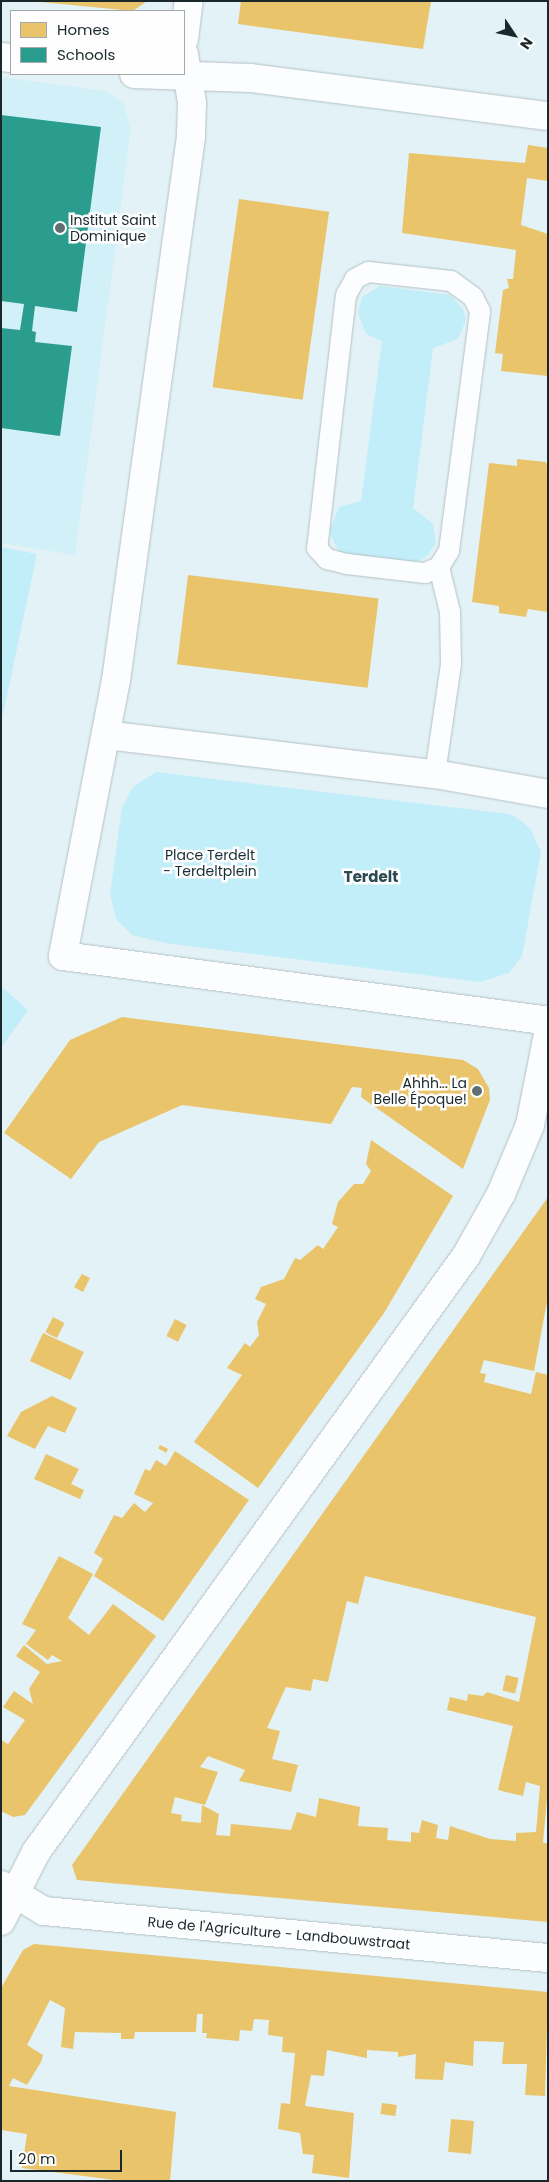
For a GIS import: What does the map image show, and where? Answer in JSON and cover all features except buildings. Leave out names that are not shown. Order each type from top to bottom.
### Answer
[{"type":"street","points":[[185,31],[189,1]]},
{"type":"street","points":[[548,116],[250,78],[186,66],[191,138],[106,735],[63,956],[548,1021]]},
{"type":"street","points":[[106,735],[434,774],[548,794]]},
{"type":"street","points":[[1,1921],[8,1890],[466,1256],[501,1194],[530,1125],[548,1034]]},
{"type":"street","name":"Rue de l'Agriculture - Landbouwstraat","points":[[8,1890],[44,1911],[548,1958]]},
{"type":"lane","points":[[434,774],[451,664],[450,612],[439,567],[449,551],[480,311],[473,297],[451,281],[368,272],[355,279],[346,295],[317,548],[327,559],[347,564],[425,573],[439,567]]},
{"type":"shaded area","name":"Institut Saint Dominique","points":[[1,77],[105,91],[123,103],[131,128],[75,555],[1,543]]},
{"type":"green space","points":[[380,286],[450,295],[463,309],[466,320],[458,339],[433,348],[413,508],[433,524],[436,543],[427,556],[413,564],[348,556],[338,550],[329,532],[339,507],[361,501],[382,341],[366,334],[358,313],[362,297]]},
{"type":"green space","points":[[1,547],[37,554],[1,724]]},
{"type":"green space","name":"Place Terdelt - Terdeltplein","points":[[156,772],[509,814],[519,819],[531,830],[541,852],[522,956],[509,973],[480,982],[165,943],[132,935],[116,919],[110,894],[122,807],[133,787]]},
{"type":"green space","points":[[1,986],[28,1010],[1,1048]]},
{"type":"place","name":"Institut Saint Dominique","points":[[60,228]]},
{"type":"place","name":"Ahhh... La Belle Époque!","points":[[477,1091]]},
{"type":"district","name":"Terdelt","points":[[371,877]]}]
